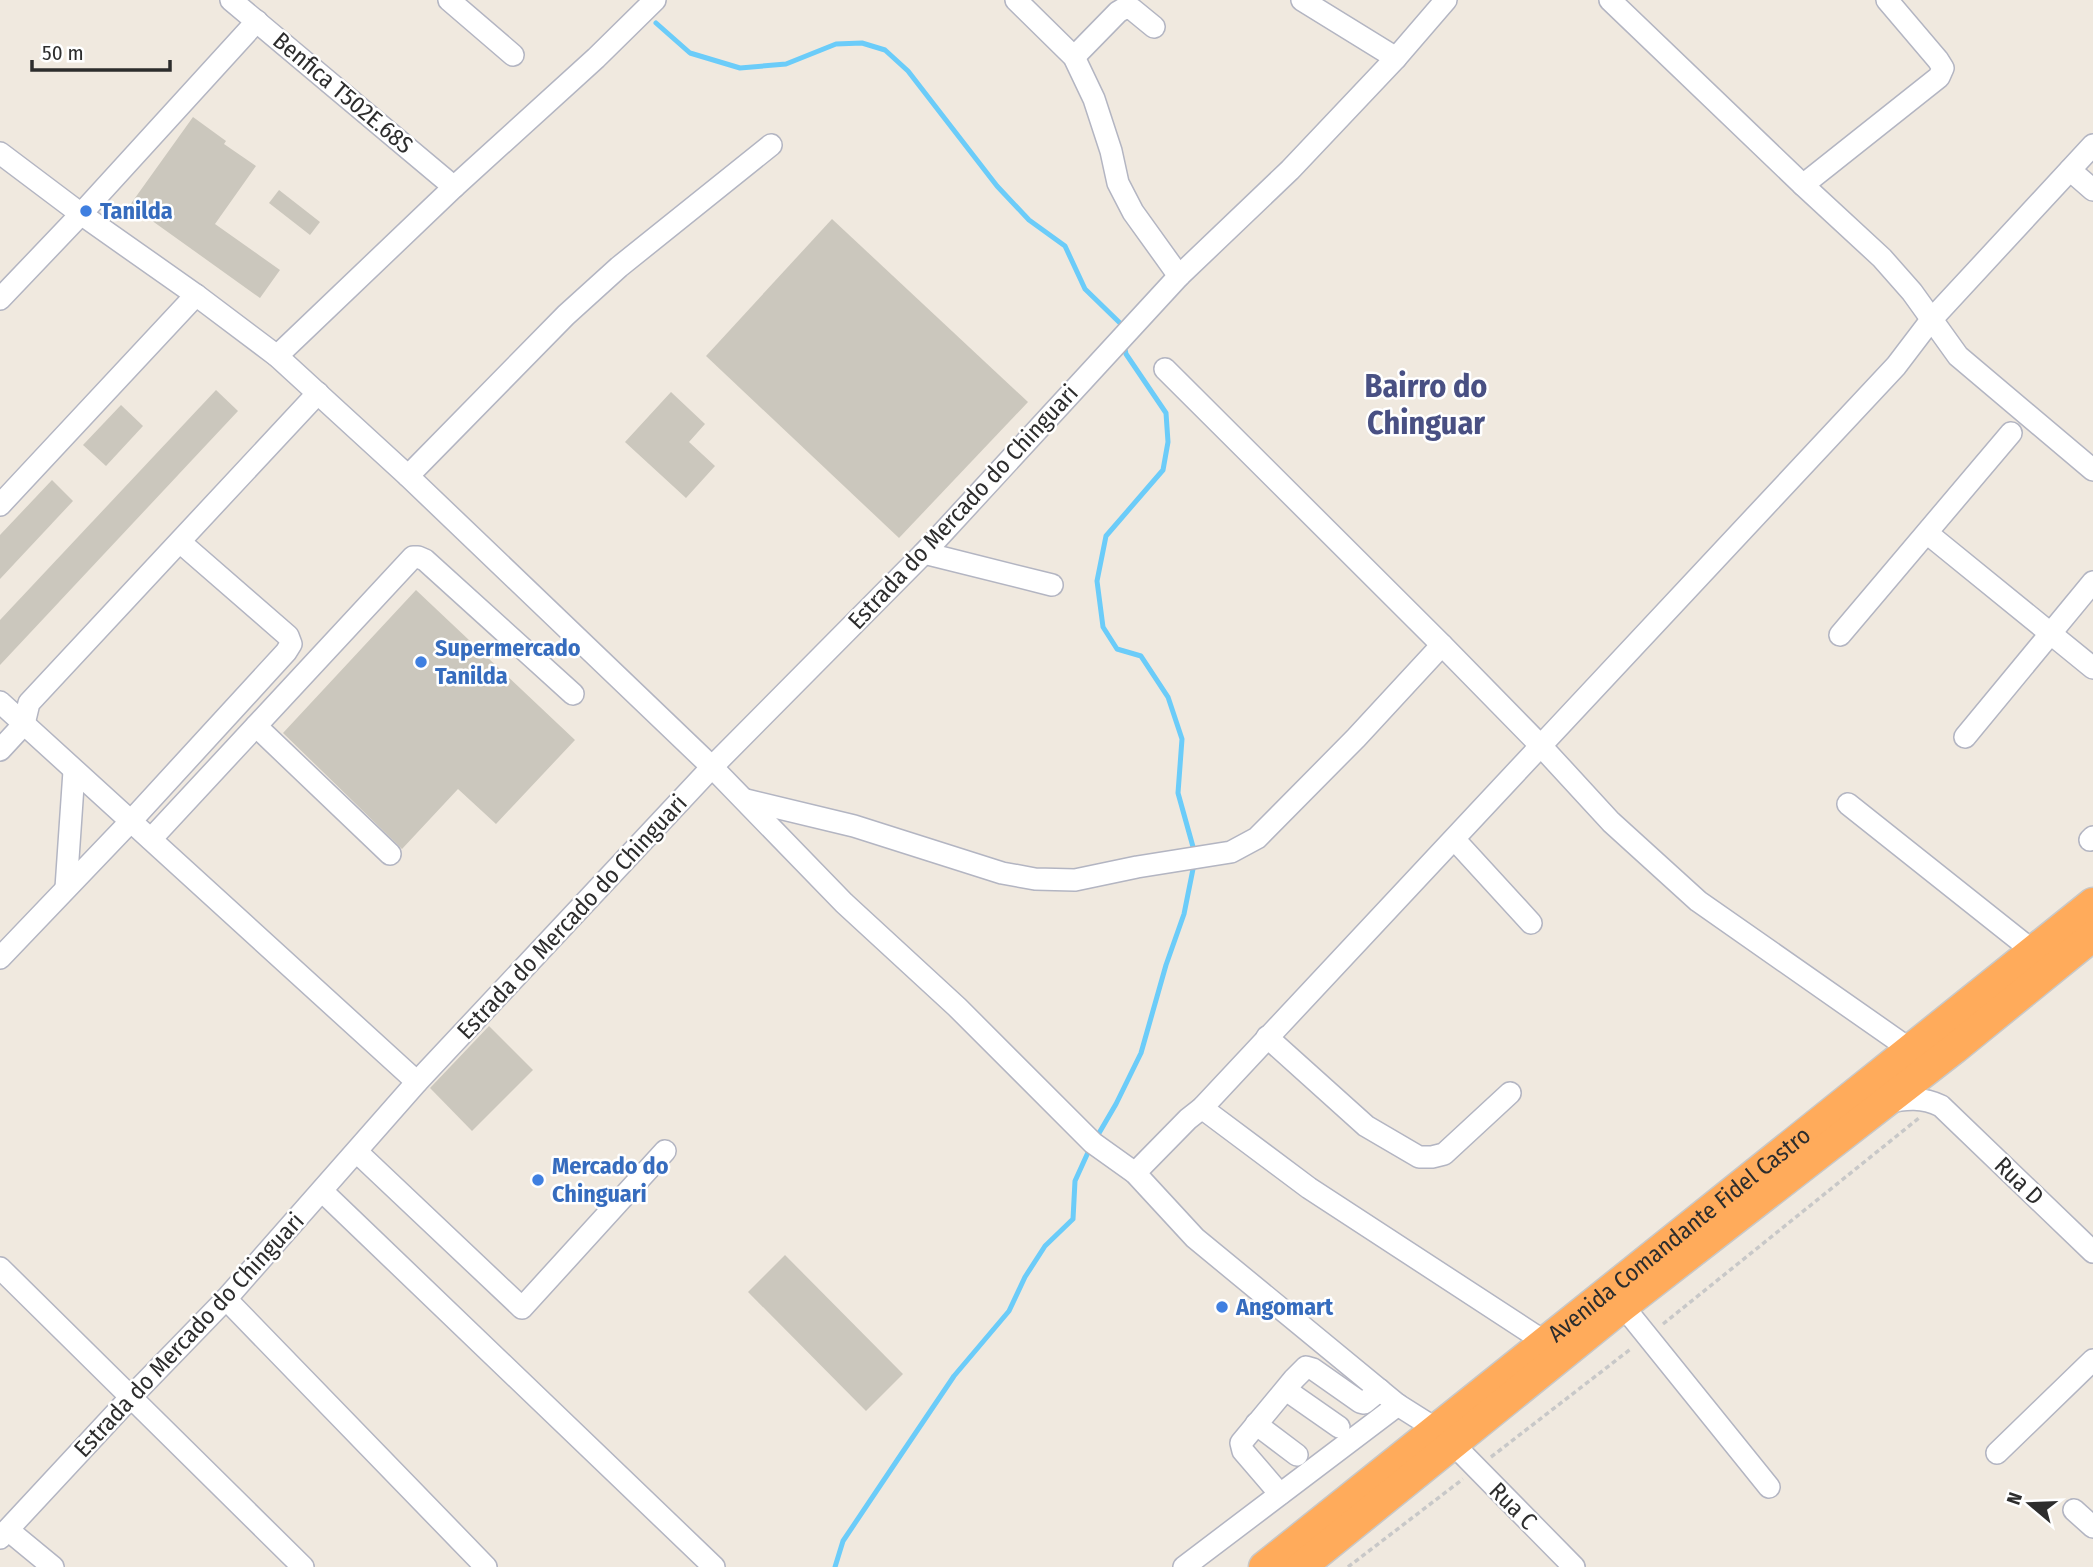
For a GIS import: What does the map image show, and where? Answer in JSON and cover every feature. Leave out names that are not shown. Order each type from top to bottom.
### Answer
[{"type":"highway","name":"Avenida Comandante Fidel Castro","points":[[1301,1567],[1545,1342],[2093,903]]},
{"type":"highway","name":"Avenida Comandante Fidel Castro","points":[[1264,1567],[1623,1306],[1954,1049],[2093,936]]},
{"type":"street","name":"Benfica T502E.68S","points":[[231,0],[454,187]]},
{"type":"street","points":[[449,0],[513,55]]},
{"type":"street","points":[[277,356],[655,0]]},
{"type":"street","points":[[1016,0],[1074,57],[1094,99],[1118,183],[1133,212],[1179,276]]},
{"type":"street","points":[[1302,0],[1323,6],[1395,58]]},
{"type":"street","name":"Estrada do Mercado do Chinguari","points":[[4,1534],[226,1299],[417,1082],[712,767],[924,553],[1179,276],[1290,170],[1446,0]]},
{"type":"street","points":[[1610,0],[1882,258],[1912,292],[1958,356],[2093,470]]},
{"type":"street","points":[[1802,185],[1938,77],[1943,68],[1887,0]]},
{"type":"street","points":[[1074,57],[1125,8],[1132,9],[1154,27]]},
{"type":"street","points":[[0,299],[257,21]]},
{"type":"street","points":[[408,476],[575,306],[771,145]]},
{"type":"street","points":[[1135,1173],[1202,1108],[1542,747],[1896,366],[1931,320],[2093,145]]},
{"type":"street","name":"Rua C","points":[[0,153],[277,356],[408,476],[712,767],[844,903],[957,1007],[1093,1143],[1135,1173],[1195,1238],[1398,1405],[1444,1437],[1574,1567]]},
{"type":"street","points":[[2070,170],[2093,190]]},
{"type":"street","points":[[0,505],[196,295]]},
{"type":"street","points":[[1165,369],[1442,645],[1611,822],[1698,901],[1911,1050]]},
{"type":"street","points":[[0,750],[24,724],[29,703],[318,393]]},
{"type":"street","points":[[1840,635],[2011,433]]},
{"type":"street","points":[[1927,533],[2093,668]]},
{"type":"street","points":[[0,958],[131,821],[291,645],[288,636],[180,541]]},
{"type":"street","points":[[924,553],[1052,585]]},
{"type":"street","points":[[151,839],[408,561],[418,557],[425,560],[573,695]]},
{"type":"street","points":[[1965,737],[2093,582]]},
{"type":"street","points":[[746,800],[854,825],[1002,873],[1035,879],[1075,880],[1231,852],[1257,838],[1356,738],[1442,645]]},
{"type":"street","points":[[2,709],[29,703]]},
{"type":"street","points":[[2,709],[24,724],[417,1082]]},
{"type":"street","points":[[256,726],[390,854]]},
{"type":"street","points":[[66,888],[74,771]]},
{"type":"street","points":[[1848,804],[2033,951]]},
{"type":"street","points":[[1455,840],[1531,923]]},
{"type":"street","points":[[1267,1037],[1366,1126],[1419,1157],[1444,1154],[1510,1093]]},
{"type":"street","points":[[1946,1110],[1939,1098],[1937,1082],[1942,1067],[1954,1049]]},
{"type":"street","name":"Rua D","points":[[1881,1104],[1900,1099],[1920,1099],[1946,1110],[2093,1252]]},
{"type":"street","points":[[1202,1108],[1309,1188],[1545,1342]]},
{"type":"street","points":[[357,1152],[522,1308],[665,1151]]},
{"type":"street","points":[[322,1191],[715,1567]]},
{"type":"street","points":[[0,1268],[303,1567]]},
{"type":"street","points":[[226,1299],[486,1567]]},
{"type":"street","points":[[1623,1306],[1769,1488]]},
{"type":"street","points":[[1997,1453],[2093,1360]]},
{"type":"street","points":[[1280,1494],[1243,1451],[1241,1443],[1306,1367],[1325,1376],[1360,1402],[1364,1403],[1380,1390]]},
{"type":"street","points":[[1286,1390],[1339,1427]]},
{"type":"street","points":[[1184,1567],[1398,1405]]},
{"type":"street","points":[[1256,1424],[1297,1455]]},
{"type":"street","points":[[2074,1510],[2093,1527]]},
{"type":"street","points":[[4,1534],[53,1567]]},
{"type":"building","points":[[193,117],[226,141],[224,144],[256,166],[215,224],[280,270],[260,298],[130,205]]},
{"type":"building","points":[[279,190],[320,222],[310,235],[269,203]]},
{"type":"building","points":[[832,219],[1028,402],[899,538],[706,356]]},
{"type":"building","points":[[216,390],[238,411],[0,665],[0,620]]},
{"type":"building","points":[[671,392],[705,424],[689,442],[715,466],[686,498],[625,442]]},
{"type":"building","points":[[121,405],[143,426],[106,466],[83,445]]},
{"type":"building","points":[[52,480],[73,501],[0,579],[0,535]]},
{"type":"building","name":"Supermercado Tanilda","points":[[416,590],[575,740],[496,824],[458,789],[402,849],[283,733]]},
{"type":"building","points":[[489,1026],[533,1070],[472,1131],[430,1088]]},
{"type":"building","points":[[785,1255],[903,1374],[866,1411],[748,1292]]},
{"type":"waterway","points":[[656,23],[690,53],[740,68],[786,64],[836,44],[862,43],[885,50],[908,71],[997,186],[1029,220],[1065,246],[1085,289],[1121,324],[1122,331]]},
{"type":"waterway","points":[[1124,344],[1126,354],[1166,413],[1168,442],[1163,470],[1106,536],[1097,581],[1103,627],[1117,649],[1141,656],[1168,697],[1182,739],[1178,793],[1195,854]]},
{"type":"waterway","points":[[1095,1140],[1141,1053],[1166,965],[1184,914],[1194,864]]},
{"type":"waterway","points":[[835,1567],[843,1541],[954,1376],[1009,1311],[1025,1277],[1045,1246],[1073,1219],[1075,1181],[1090,1148]]},
{"type":"place","name":"Tanilda","points":[[86,211]]},
{"type":"place","name":"Supermercado Tanilda","points":[[421,662]]},
{"type":"place","name":"Mercado do Chinguari","points":[[538,1180]]},
{"type":"place","name":"Angomart","points":[[1222,1307]]},
{"type":"district","name":"Bairro do Chinguar","points":[[1426,404]]}]
